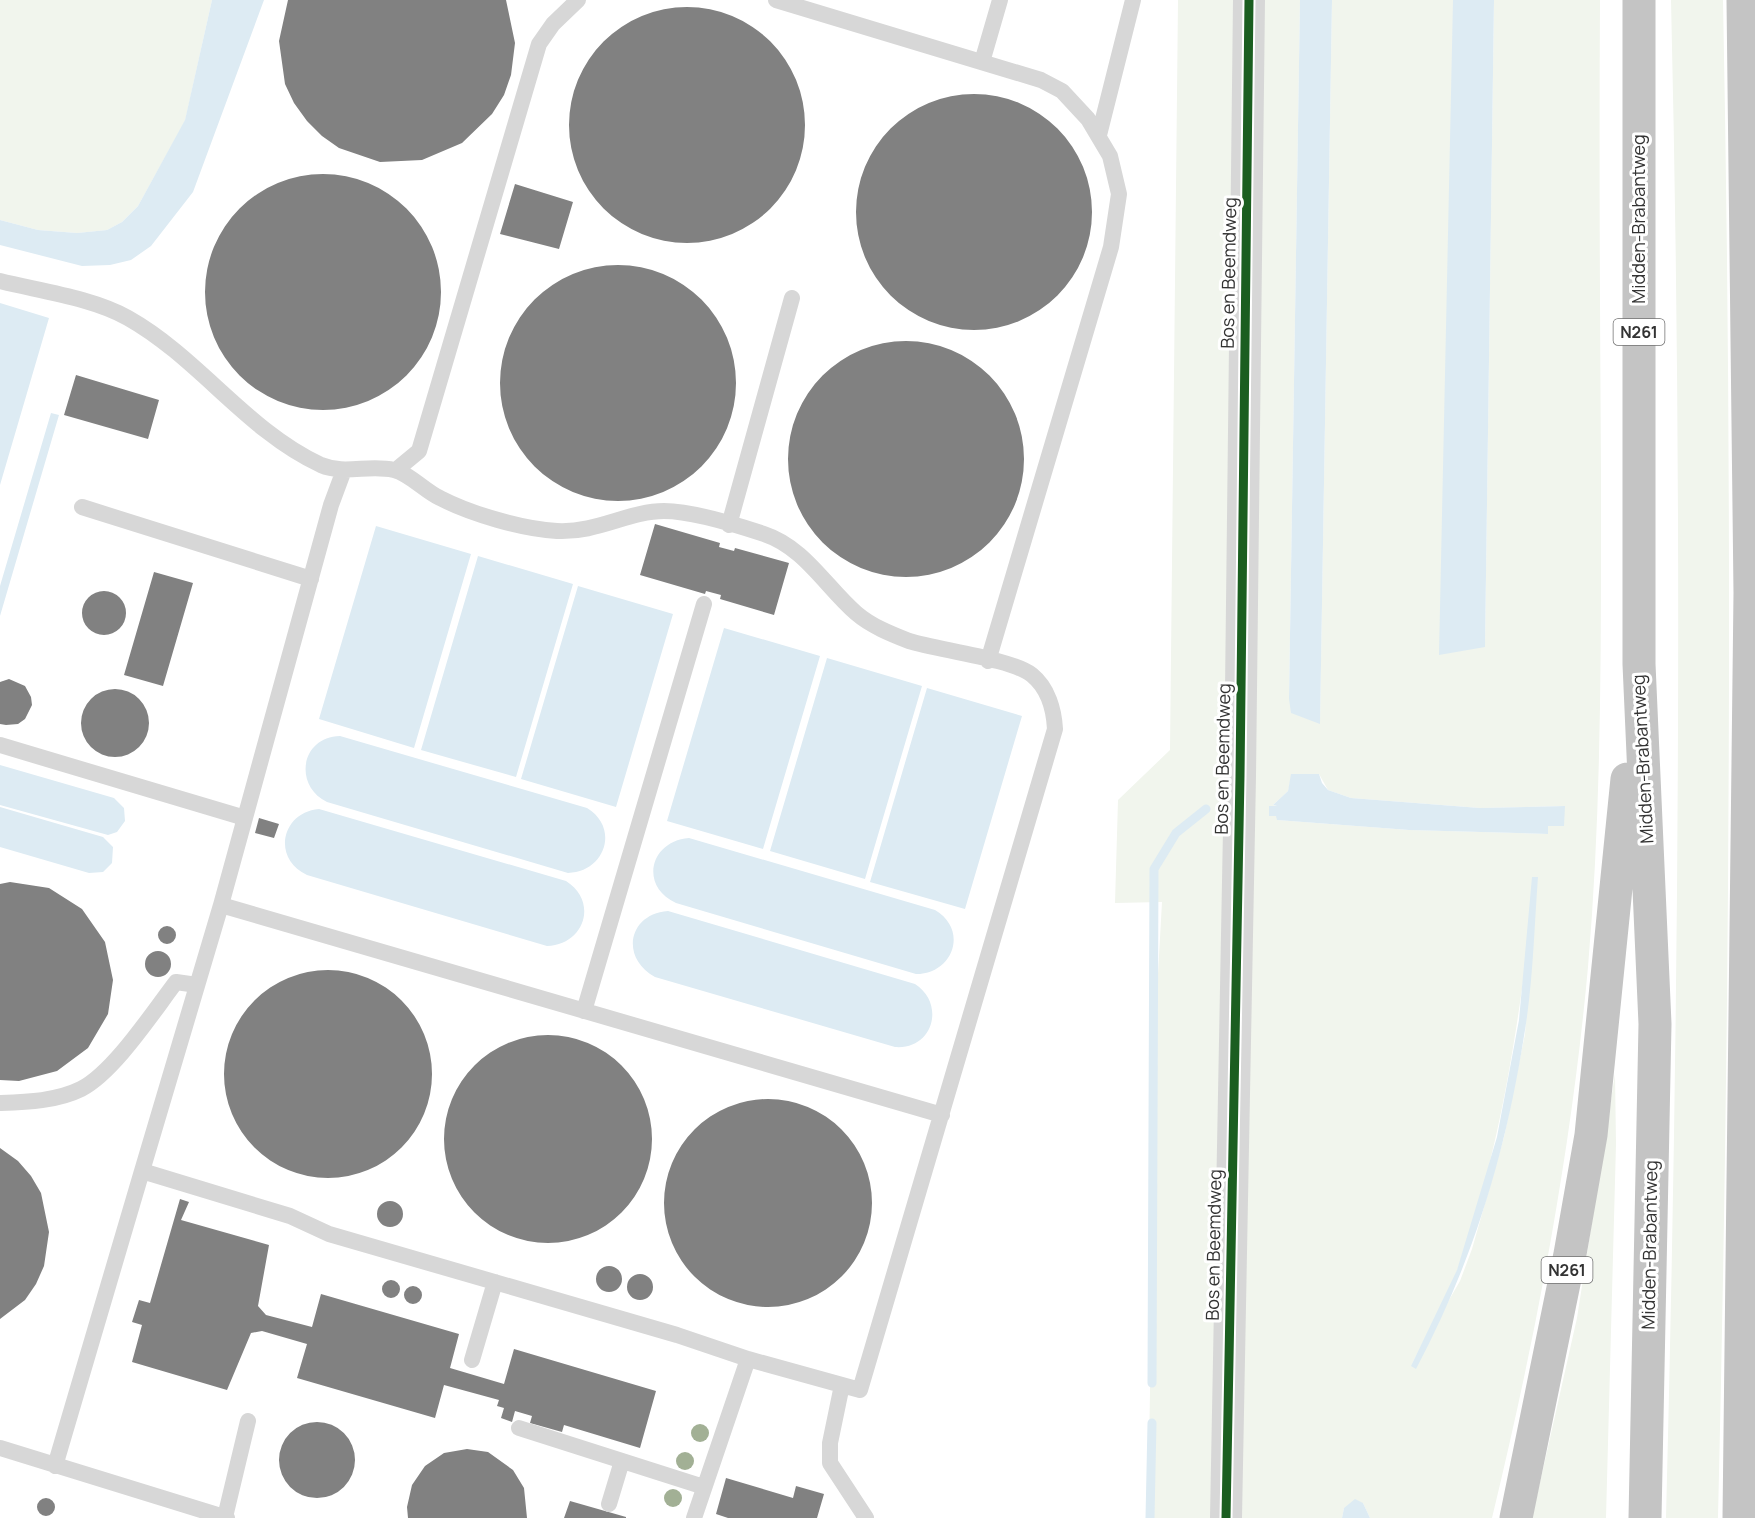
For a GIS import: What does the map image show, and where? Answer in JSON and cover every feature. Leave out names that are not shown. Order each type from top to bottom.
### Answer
[{"type":"highway","name":"Midden-Brabantweg","points":[[1639,0],[1639,664],[1655,1024],[1645,1518]]},
{"type":"highway","points":[[1739,1518],[1749,662],[1743,0]]},
{"type":"highway","points":[[1749,662],[1755,698]]},
{"type":"highway","name":"N261","points":[[1516,1518],[1570,1254],[1591,1135],[1639,664]]},
{"type":"street","name":"Bos en Beemdweg","points":[[1226,1518],[1240,776],[1249,0]]},
{"type":"lane","points":[[396,470],[419,451],[539,44],[553,24],[578,0]]},
{"type":"lane","points":[[776,0],[1051,83],[1074,103],[1099,135],[1110,156],[1119,194],[1114,231],[988,661]]},
{"type":"lane","points":[[982,62],[1000,0]]},
{"type":"lane","points":[[1099,135],[1133,0]]},
{"type":"lane","points":[[0,281],[103,307],[132,320],[163,341],[278,439],[324,466],[344,470],[396,470],[440,498],[466,509],[534,528],[584,530],[664,511],[767,535],[787,546],[804,560],[857,614],[889,634],[1015,667],[1031,674],[1050,700],[1055,729],[860,1390],[748,1359],[677,1335],[329,1234],[290,1216],[142,1171]]},
{"type":"lane","points":[[729,525],[792,298]]},
{"type":"lane","points":[[55,1466],[221,905],[331,505],[344,470]]},
{"type":"lane","points":[[82,507],[311,579]]},
{"type":"lane","points":[[584,1011],[704,604]]},
{"type":"lane","points":[[0,745],[245,818]]},
{"type":"lane","points":[[221,905],[942,1115]]},
{"type":"lane","points":[[0,1103],[66,1095],[91,1083],[127,1045],[176,982],[197,985]]},
{"type":"lane","points":[[472,1360],[495,1282]]},
{"type":"lane","points":[[694,1518],[748,1359]]},
{"type":"lane","points":[[842,1385],[830,1443],[830,1463],[866,1518]]},
{"type":"lane","points":[[0,1448],[226,1518],[248,1421]]},
{"type":"lane","points":[[519,1428],[704,1487]]},
{"type":"lane","points":[[609,1504],[622,1461]]},
{"type":"shaded area","points":[[0,0],[212,0],[185,121],[138,206],[122,222],[107,230],[77,233],[38,230],[0,220]]},
{"type":"shaded area","points":[[212,0],[264,0],[193,192],[151,246],[131,260],[110,265],[82,266],[0,245],[0,220],[38,230],[77,233],[107,230],[122,222],[138,206],[185,120]]},
{"type":"shaded area","points":[[1178,0],[1238,0],[1212,1518],[1148,1518],[1156,1010],[1162,902],[1115,903],[1118,800],[1170,750]]},
{"type":"shaded area","points":[[1257,0],[1300,0],[1289,699],[1320,723],[1332,0],[1453,0],[1485,646],[1494,0],[1600,0],[1601,660],[1593,906],[1581,1037],[1562,1175],[1537,1313],[1492,1518],[1370,1518],[1363,1503],[1344,1508],[1342,1518],[1232,1518]],"holes":[[[1292,774],[1319,774],[1328,790],[1351,798],[1480,808],[1564,806],[1548,826],[1548,834],[1409,830],[1277,820],[1277,816],[1269,816],[1269,807],[1277,806],[1273,805],[1288,791]],[[1537,877],[1525,1034],[1504,1137],[1472,1249],[1460,1281],[1411,1366],[1458,1268],[1488,1171],[1508,1074]]]},
{"type":"shaded area","points":[[1300,0],[1332,0],[1320,724],[1291,713],[1289,699]]},
{"type":"shaded area","points":[[1453,0],[1494,0],[1485,647],[1439,655]]},
{"type":"shaded area","points":[[1671,0],[1723,0],[1728,380],[1729,759],[1718,1518],[1666,1518],[1674,1138],[1678,759],[1677,380]]},
{"type":"shaded area","points":[[0,303],[49,318],[0,485]]},
{"type":"shaded area","points":[[51,413],[59,415],[0,616],[0,586]]},
{"type":"shaded area","points":[[376,526],[471,554],[414,748],[319,719]]},
{"type":"shaded area","points":[[478,556],[573,584],[516,777],[421,750]]},
{"type":"shaded area","points":[[578,586],[673,614],[616,807],[521,779]]},
{"type":"shaded area","points":[[724,628],[820,656],[763,849],[667,821]]},
{"type":"shaded area","points":[[827,658],[922,686],[865,879],[770,851]]},
{"type":"shaded area","points":[[927,688],[1022,716],[965,909],[870,882]]},
{"type":"shaded area","points":[[340,736],[587,808],[597,816],[603,826],[604,848],[591,865],[581,871],[568,873],[327,802],[309,785],[306,763],[317,744],[327,738]]},
{"type":"shaded area","points":[[0,765],[114,798],[124,808],[125,821],[117,832],[108,835],[0,805]]},
{"type":"shaded area","points":[[1291,774],[1319,774],[1328,790],[1351,798],[1480,808],[1565,806],[1564,826],[1548,826],[1548,834],[1409,830],[1277,820],[1276,816],[1269,816],[1269,806],[1277,806],[1273,805],[1288,791]]},
{"type":"shaded area","points":[[0,807],[103,837],[113,847],[112,863],[103,872],[89,873],[0,847]]},
{"type":"shaded area","points":[[319,809],[566,881],[576,890],[582,900],[583,921],[578,931],[570,938],[560,944],[547,946],[307,875],[288,858],[285,847],[286,837],[289,827],[296,818],[306,812]]},
{"type":"shaded area","points":[[689,838],[935,910],[952,928],[954,939],[952,949],[947,959],[939,967],[929,972],[916,974],[676,903],[664,895],[657,886],[654,865],[658,855],[665,847]]},
{"type":"shaded area","points":[[1532,877],[1538,877],[1529,997],[1516,1080],[1497,1166],[1470,1248],[1436,1329],[1416,1369],[1411,1366],[1457,1270],[1497,1137],[1519,1020]]},
{"type":"shaded area","points":[[668,911],[915,984],[925,993],[930,1003],[931,1024],[919,1041],[908,1046],[895,1047],[655,977],[644,969],[637,959],[633,949],[633,938],[637,928],[644,920]]},
{"type":"shaded area","points":[[1615,1074],[1616,1144],[1606,1518],[1532,1518],[1577,1318]]},
{"type":"shaded area","points":[[1355,1499],[1363,1503],[1370,1518],[1342,1518],[1344,1508]]},
{"type":"building","points":[[288,0],[506,0],[515,43],[511,75],[504,95],[492,114],[462,143],[422,160],[380,162],[339,148],[307,121],[294,103],[285,84],[279,41]]},
{"type":"building","points":[[687,7],[732,16],[762,34],[778,50],[791,70],[800,91],[805,125],[796,170],[778,200],[762,216],[742,229],[721,238],[687,243],[642,234],[612,216],[596,200],[583,180],[574,159],[569,125],[578,80],[596,50],[612,34],[632,21],[653,12]]},
{"type":"building","points":[[974,94],[1019,103],[1049,121],[1065,137],[1078,157],[1087,178],[1092,212],[1083,257],[1065,287],[1049,303],[1029,316],[1008,325],[974,330],[929,321],[899,303],[883,287],[870,267],[861,246],[856,212],[865,167],[883,137],[899,121],[919,108],[940,99]]},
{"type":"building","points":[[323,174],[368,183],[398,201],[414,217],[427,237],[436,258],[441,292],[432,337],[414,367],[398,383],[378,396],[357,405],[323,410],[278,401],[248,383],[232,367],[219,347],[210,326],[205,292],[214,247],[232,217],[248,201],[268,188],[289,179]]},
{"type":"building","points":[[515,184],[573,202],[559,249],[500,234]]},
{"type":"building","points":[[618,265],[663,274],[693,292],[709,308],[722,328],[731,349],[736,383],[727,428],[709,458],[693,474],[673,487],[652,496],[618,501],[573,492],[543,474],[527,458],[514,438],[505,417],[500,383],[509,338],[527,308],[543,292],[563,279],[584,270]]},
{"type":"building","points":[[906,341],[951,350],[981,368],[997,384],[1010,404],[1019,425],[1024,459],[1015,504],[997,534],[981,550],[961,563],[940,572],[906,577],[861,568],[831,550],[815,534],[802,514],[793,493],[788,459],[797,414],[815,384],[831,368],[851,355],[872,346]]},
{"type":"building","points":[[76,375],[159,400],[148,439],[64,415]]},
{"type":"building","points":[[655,524],[720,543],[719,547],[734,551],[735,548],[789,563],[774,615],[720,599],[721,595],[706,591],[705,594],[640,575]]},
{"type":"building","points":[[154,572],[193,583],[163,686],[124,675]]},
{"type":"building","points":[[104,591],[119,598],[126,613],[119,628],[104,635],[89,628],[82,613],[89,598]]},
{"type":"building","points":[[9,679],[25,686],[31,697],[32,705],[25,719],[18,724],[6,725],[0,724],[0,682]]},
{"type":"building","points":[[115,689],[128,691],[139,699],[147,710],[149,723],[147,736],[139,747],[128,755],[115,757],[102,755],[91,747],[83,736],[81,723],[83,710],[91,699],[102,691]]},
{"type":"building","points":[[259,818],[279,824],[274,838],[255,833]]},
{"type":"building","points":[[10,882],[49,888],[82,909],[105,942],[113,980],[108,1014],[88,1048],[57,1071],[19,1081],[0,1080],[0,884]]},
{"type":"building","points":[[167,926],[173,929],[176,935],[173,941],[167,944],[161,941],[158,935],[161,929]]},
{"type":"building","points":[[158,951],[167,955],[171,964],[167,973],[158,977],[149,973],[145,964],[149,955]]},
{"type":"building","points":[[328,970],[348,972],[368,978],[394,994],[408,1008],[424,1034],[430,1054],[432,1074],[430,1094],[424,1114],[408,1140],[394,1154],[368,1170],[348,1176],[328,1178],[308,1176],[288,1170],[262,1154],[248,1140],[232,1114],[226,1094],[224,1074],[226,1054],[232,1034],[248,1008],[262,994],[288,978],[308,972]]},
{"type":"building","points":[[548,1035],[568,1037],[588,1043],[614,1059],[628,1073],[644,1099],[650,1119],[652,1139],[650,1159],[644,1179],[628,1205],[614,1219],[588,1235],[568,1241],[548,1243],[528,1241],[508,1235],[482,1219],[468,1205],[452,1179],[446,1159],[444,1139],[446,1119],[452,1099],[468,1073],[482,1059],[508,1043],[528,1037]]},
{"type":"building","points":[[758,1099],[778,1099],[798,1103],[817,1111],[842,1129],[855,1145],[864,1163],[872,1193],[868,1233],[864,1243],[855,1261],[842,1277],[826,1290],[798,1303],[778,1307],[758,1307],[738,1303],[719,1295],[694,1277],[681,1261],[668,1233],[664,1213],[664,1193],[668,1173],[676,1154],[694,1129],[710,1116],[738,1103]]},
{"type":"building","points":[[0,1148],[18,1161],[31,1176],[41,1193],[49,1232],[44,1266],[36,1284],[25,1300],[0,1319]]},
{"type":"building","points":[[180,1199],[189,1202],[181,1220],[269,1245],[258,1306],[266,1315],[312,1327],[321,1294],[459,1334],[450,1368],[504,1384],[514,1349],[656,1391],[640,1448],[564,1425],[562,1432],[530,1423],[532,1416],[515,1411],[512,1422],[501,1418],[504,1408],[497,1406],[499,1400],[444,1385],[435,1418],[297,1378],[307,1344],[262,1331],[251,1333],[227,1390],[132,1362],[142,1325],[132,1322],[139,1300],[150,1303]]},
{"type":"building","points":[[390,1201],[399,1205],[403,1214],[399,1223],[390,1227],[381,1223],[377,1214],[381,1205]]},
{"type":"building","points":[[609,1266],[618,1270],[622,1279],[618,1288],[609,1292],[600,1288],[596,1279],[600,1270]]},
{"type":"building","points":[[640,1274],[649,1278],[653,1287],[649,1296],[640,1300],[631,1296],[627,1287],[631,1278]]},
{"type":"building","points":[[391,1280],[397,1283],[400,1289],[397,1295],[391,1298],[385,1295],[382,1289],[385,1283]]},
{"type":"building","points":[[413,1286],[419,1289],[422,1295],[419,1301],[413,1304],[407,1301],[404,1295],[407,1289]]},
{"type":"building","points":[[325,1422],[338,1428],[349,1439],[355,1452],[353,1475],[338,1492],[325,1498],[309,1498],[296,1492],[281,1475],[279,1452],[285,1439],[302,1424]]},
{"type":"building","points":[[467,1449],[488,1452],[513,1470],[524,1488],[527,1518],[408,1518],[407,1507],[412,1485],[425,1466],[444,1453]]},
{"type":"building","points":[[726,1478],[793,1498],[796,1486],[824,1494],[817,1518],[728,1518],[716,1514]]},
{"type":"building","points":[[46,1498],[52,1501],[55,1507],[52,1513],[46,1516],[40,1513],[37,1507],[40,1501]]},
{"type":"building","points":[[570,1501],[626,1517],[626,1518],[564,1518]]},
{"type":"waterway","points":[[1152,1383],[1154,869],[1176,833],[1206,809]]},
{"type":"waterway","points":[[1150,1518],[1152,1423]]},
{"type":"cycle path","points":[[1226,1518],[1240,776],[1249,0]]}]
